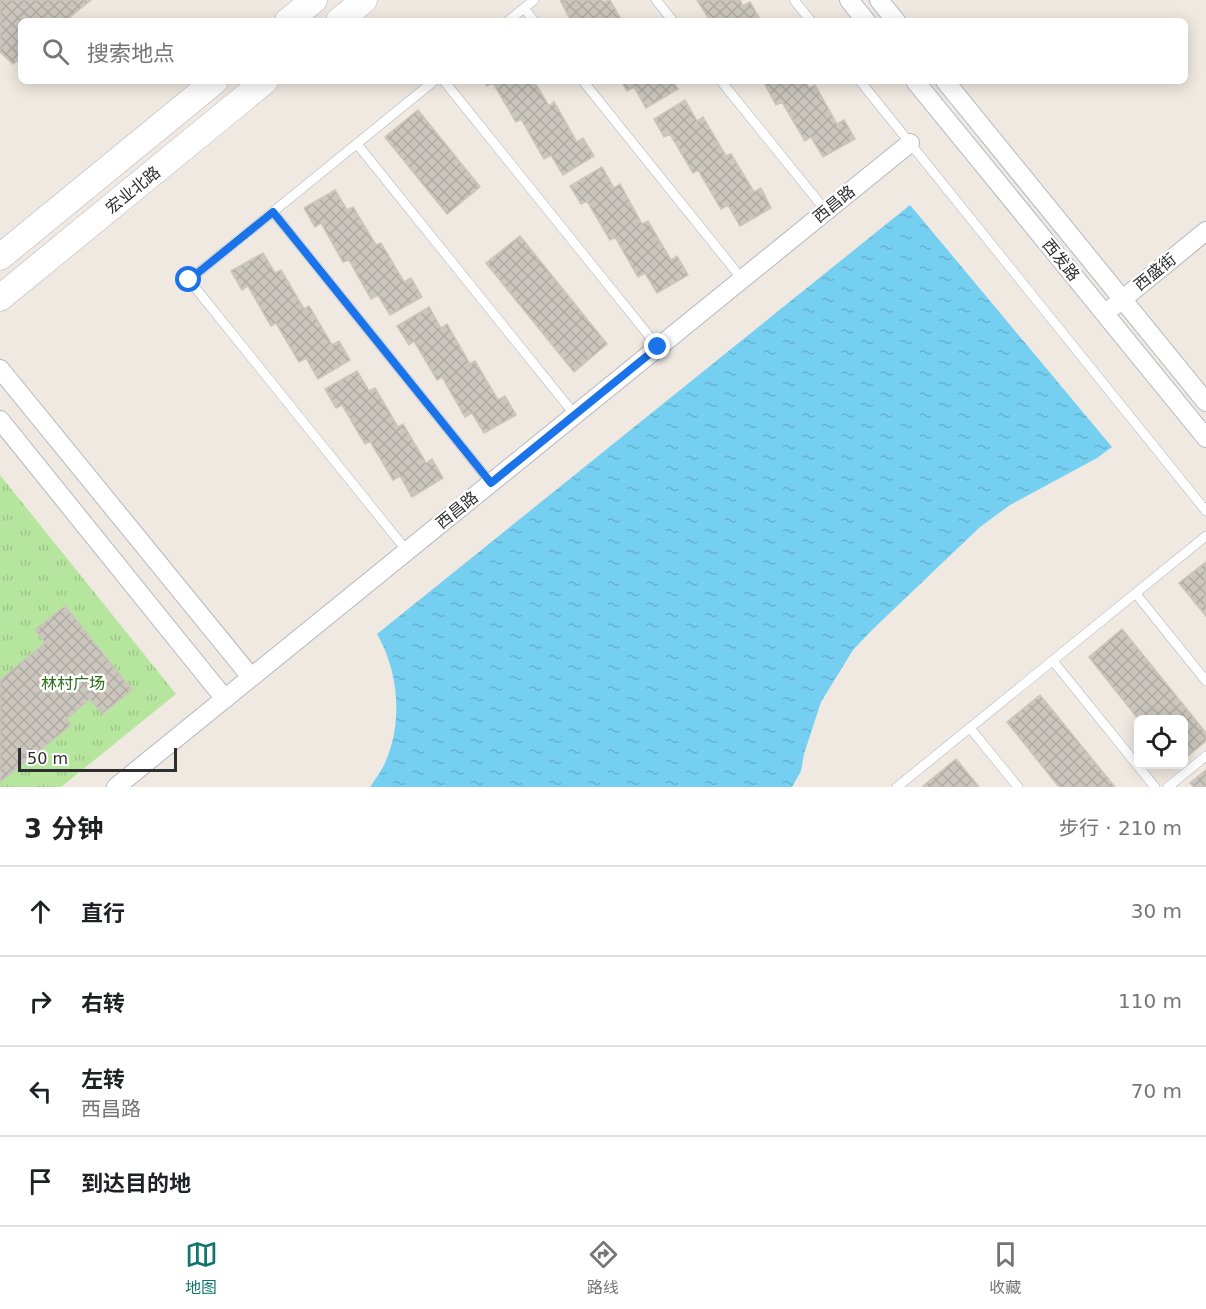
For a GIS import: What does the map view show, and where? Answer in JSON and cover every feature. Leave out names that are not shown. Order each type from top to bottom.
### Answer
[{"type":"main road","points":[[292,18],[314,0]]},
{"type":"main road","points":[[343,18],[364,0]]},
{"type":"main road","name":"宏业北路","points":[[0,257],[210,84]]},
{"type":"main road","name":"宏业北路","points":[[0,298],[261,84]]},
{"type":"main road","points":[[0,237],[29,228],[46,219]]},
{"type":"street","points":[[849,0],[864,18]]},
{"type":"street","points":[[879,0],[894,18]]},
{"type":"street","name":"西发路","points":[[917,84],[1206,438]]},
{"type":"street","name":"西发路","points":[[947,84],[1206,402]]},
{"type":"street","name":"西昌路","points":[[116,787],[910,143]]},
{"type":"street","name":"西盛街","points":[[1105,314],[1206,231]]},
{"type":"street","points":[[0,369],[251,677]]},
{"type":"street","points":[[0,420],[225,699]]},
{"type":"lane","points":[[512,18],[534,0]]},
{"type":"lane","points":[[656,0],[671,18]]},
{"type":"lane","points":[[794,0],[809,18]]},
{"type":"lane","points":[[524,8],[532,18]]},
{"type":"lane","points":[[407,551],[189,280],[430,84]]},
{"type":"lane","points":[[446,84],[658,347]]},
{"type":"lane","points":[[585,84],[742,279]]},
{"type":"lane","points":[[723,84],[826,211]]},
{"type":"lane","points":[[862,84],[1206,512]]},
{"type":"lane","points":[[357,144],[574,415]]},
{"type":"lane","points":[[273,212],[491,483]]},
{"type":"lane","points":[[897,787],[1206,536]]},
{"type":"lane","points":[[1136,594],[1206,681]]},
{"type":"lane","points":[[1053,661],[1155,787]]},
{"type":"lane","points":[[970,728],[1018,787]]},
{"type":"lane","points":[[1168,787],[1206,756]]},
{"type":"green space","name":"林村广场","points":[[0,475],[176,694],[61,787],[0,787]]},
{"type":"water","points":[[910,205],[1112,447],[1097,458],[1010,505],[980,527],[853,650],[821,702],[804,754],[801,771],[792,787],[370,787],[391,748],[396,715],[394,681],[377,634]]},
{"type":"building","points":[[0,0],[91,0],[69,18],[18,18],[18,60],[13,64],[0,52]]},
{"type":"building","points":[[560,0],[602,0],[603,2],[610,0],[620,18],[577,18],[576,16],[569,18]]},
{"type":"building","points":[[697,0],[740,0],[743,6],[750,2],[759,18],[708,18]]},
{"type":"building","points":[[494,84],[536,84],[549,106],[554,102],[577,142],[583,138],[594,156],[563,175],[551,155],[544,159],[521,119],[516,122]]},
{"type":"building","points":[[623,84],[675,84],[678,89],[646,108],[634,87],[627,91]]},
{"type":"building","points":[[765,84],[807,84],[809,88],[815,85],[837,124],[844,120],[855,139],[823,157],[811,137],[805,141],[782,102],[776,105]]},
{"type":"building","points":[[685,100],[697,121],[703,117],[726,156],[731,154],[754,192],[761,188],[771,208],[740,226],[728,205],[721,209],[698,170],[693,173],[670,134],[664,137],[654,119]]},
{"type":"building","points":[[418,110],[480,187],[447,214],[385,137]]},
{"type":"building","points":[[602,167],[614,188],[620,184],[642,224],[648,221],[671,260],[677,256],[688,275],[657,293],[645,273],[638,277],[615,237],[610,240],[587,201],[581,204],[570,186]]},
{"type":"building","points":[[335,190],[347,210],[353,207],[376,245],[381,243],[404,282],[411,278],[422,297],[390,315],[378,295],[371,299],[349,260],[343,262],[321,223],[315,227],[304,208]]},
{"type":"building","points":[[520,236],[607,344],[574,372],[486,263]]},
{"type":"building","points":[[263,253],[275,273],[281,270],[304,309],[309,306],[332,345],[339,341],[350,360],[318,379],[306,358],[299,362],[276,323],[271,326],[248,286],[242,290],[231,271]]},
{"type":"building","points":[[429,307],[441,328],[447,324],[470,364],[475,361],[498,400],[505,396],[516,415],[484,433],[472,413],[465,417],[442,377],[437,380],[414,341],[409,345],[397,326]]},
{"type":"building","points":[[357,371],[369,391],[375,388],[398,427],[403,424],[426,463],[432,459],[443,478],[412,497],[400,476],[393,480],[370,441],[365,444],[342,405],[336,408],[325,389]]},
{"type":"building","points":[[1206,562],[1206,616],[1179,583]]},
{"type":"building","points":[[65,606],[132,690],[102,714],[90,699],[66,719],[71,725],[0,782],[0,680],[45,643],[35,630]]},
{"type":"building","points":[[1122,629],[1206,733],[1206,741],[1188,756],[1188,715],[1135,715],[1089,657]]},
{"type":"building","points":[[1040,695],[1115,787],[1059,787],[1007,722]]},
{"type":"building","points":[[956,759],[979,787],[923,787],[923,786]]},
{"type":"building","points":[[1206,770],[1206,787],[1194,787],[1190,783]]},
{"type":"route","points":[[189,280],[273,212],[491,483],[658,347]]}]
